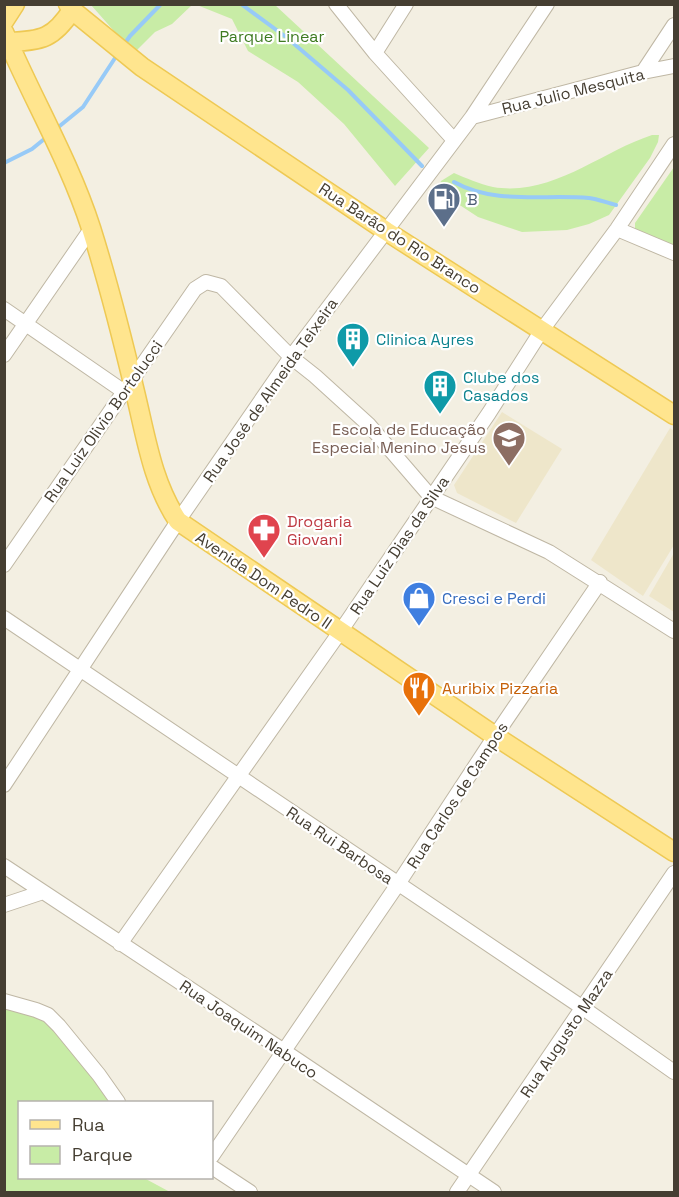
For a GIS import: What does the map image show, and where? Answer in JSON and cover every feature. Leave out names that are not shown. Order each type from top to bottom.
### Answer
[{"type":"main road","points":[[4,21],[15,4]]},
{"type":"main road","points":[[7,37],[35,40],[57,31],[70,7]]},
{"type":"main road","name":"Rua Barão do Rio Branco","points":[[70,7],[142,67],[386,231],[675,415]]},
{"type":"main road","name":"Avenida Dom Pedro II","points":[[7,37],[77,190],[91,228],[127,385],[155,476],[165,501],[178,521],[495,736],[675,852]]},
{"type":"street","points":[[336,4],[375,53],[453,139]]},
{"type":"street","points":[[375,53],[406,4]]},
{"type":"street","name":"Rua José de Almeida Teixeira","points":[[4,785],[178,521],[291,357],[471,117],[547,4]]},
{"type":"street","points":[[643,72],[675,25]]},
{"type":"street","name":"Rua Julio Mesquita","points":[[471,117],[643,72],[675,66]]},
{"type":"street","name":"Rua Luiz Dias da Silva","points":[[120,944],[340,632],[489,413],[542,330],[617,229],[675,144]]},
{"type":"street","points":[[4,355],[91,228]]},
{"type":"street","points":[[617,229],[675,253]]},
{"type":"street","name":"Rua Luiz Olivio Bortolucci","points":[[4,565],[195,289],[206,282],[220,286],[291,357]]},
{"type":"street","points":[[4,309],[127,385]]},
{"type":"street","points":[[291,357],[369,426],[431,497],[549,552],[675,631]]},
{"type":"street","name":"Rua Carlos de Campos","points":[[213,1155],[600,582]]},
{"type":"street","name":"Rua Rui Barbosa","points":[[4,618],[675,1072]]},
{"type":"street","name":"Rua Joaquim Nabuco","points":[[4,866],[494,1192]]},
{"type":"street","name":"Rua Augusto Mazza","points":[[457,1192],[675,873]]},
{"type":"street","points":[[4,905],[43,892]]},
{"type":"street","points":[[4,1001],[48,1015],[99,1075],[116,1101]]},
{"type":"street","points":[[213,1168],[250,1192]]},
{"type":"shaded area","name":"Escola de Educação Especial Menino Jesus","points":[[502,412],[562,449],[516,523],[457,493],[454,485]]},
{"type":"shaded area","points":[[670,428],[674,431],[674,545],[643,596],[591,560]]},
{"type":"shaded area","points":[[674,553],[674,612],[649,596]]},
{"type":"green space","name":"Parque Linear","points":[[91,5],[192,5],[172,24],[155,32],[136,51]]},
{"type":"green space","name":"Parque Linear","points":[[197,5],[275,5],[429,148],[395,186],[344,124],[298,82],[248,51],[232,19]]},
{"type":"green space","points":[[652,135],[659,135],[650,158],[609,215],[589,224],[567,230],[522,232],[478,217],[452,200],[436,194],[441,181],[454,173],[493,187],[515,188],[535,185],[575,171]]},
{"type":"green space","points":[[674,167],[674,247],[635,231],[635,223]]},
{"type":"green space","points":[[5,1008],[33,1016],[57,1028],[108,1101],[18,1101],[18,1179],[146,1179],[170,1192],[5,1192]]},
{"type":"waterway","points":[[123,46],[161,4]]},
{"type":"waterway","points":[[241,4],[286,37],[348,90],[422,166]]},
{"type":"waterway","points":[[56,129],[83,107],[117,55]]},
{"type":"waterway","points":[[4,163],[32,149],[48,136]]},
{"type":"waterway","points":[[454,182],[486,194],[589,198],[616,205]]},
{"type":"place","name":"B","points":[[444,228]]},
{"type":"place","name":"Clinica Ayres","points":[[353,368]]},
{"type":"place","name":"Clube dos Casados","points":[[440,415]]},
{"type":"place","name":"Escola de Educação Especial Menino Jesus","points":[[509,467]]},
{"type":"place","name":"Drogaria Giovani","points":[[264,559]]},
{"type":"place","name":"Cresci e Perdi","points":[[419,627]]},
{"type":"place","name":"Auribix Pizzaria","points":[[419,717]]}]
